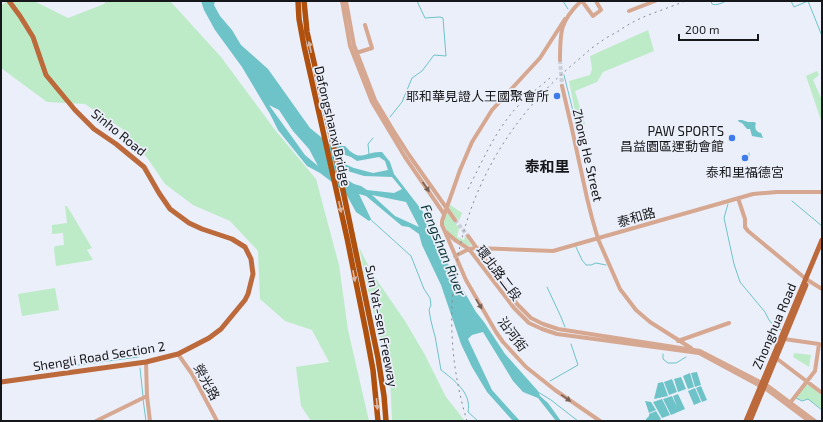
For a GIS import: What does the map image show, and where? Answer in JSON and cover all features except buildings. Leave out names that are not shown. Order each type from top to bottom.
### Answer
[{"type":"highway","name":"Dafongshanxi Bridge","points":[[298,1],[299,19],[304,46],[350,237]]},
{"type":"highway","name":"Dafongshanxi Bridge","points":[[304,1],[307,32],[350,237]]},
{"type":"highway","name":"Sun Yat-sen Freeway","points":[[350,237],[373,370],[378,421]]},
{"type":"highway","name":"Sun Yat-sen Freeway","points":[[350,237],[378,358],[386,421]]},
{"type":"main road","name":"Sinho Road","points":[[8,1],[20,16],[33,38],[46,75],[75,110],[94,129],[116,144],[144,167],[170,209],[189,223],[232,239],[245,247],[251,259],[253,274],[248,294]]},
{"type":"main road","name":"Zhonghua Road","points":[[746,421],[784,339],[822,240]]},
{"type":"main road","name":"Zhonghua Road","points":[[750,421],[763,385],[822,248]]},
{"type":"main road","name":"Shengli Road Section 2","points":[[1,382],[146,362],[178,354],[209,338],[221,329],[248,294]]},
{"type":"street","points":[[342,1],[350,46],[372,102],[405,157],[444,214]]},
{"type":"street","points":[[346,1],[356,53],[375,100],[412,160],[455,220]]},
{"type":"street","points":[[444,230],[442,221],[460,170],[472,142],[492,110],[540,58],[574,7],[581,1],[592,16],[602,10],[596,1]]},
{"type":"street","points":[[630,11],[655,1]]},
{"type":"street","points":[[560,60],[560,40],[565,19]]},
{"type":"street","points":[[356,53],[372,48],[365,25]]},
{"type":"street","name":"Zhong He Street","points":[[562,86],[587,198],[598,239],[620,289],[636,310],[650,322],[677,340]]},
{"type":"street","name":"泰和路","points":[[455,256],[469,249],[476,248],[553,251],[755,194],[822,192]]},
{"type":"street","points":[[738,198],[745,219],[745,227],[748,231],[807,280],[822,289]]},
{"type":"street","name":"環北路二段","points":[[444,230],[455,240],[469,249],[514,308],[529,323],[557,334],[682,347]]},
{"type":"street","name":"沿河街","points":[[444,230],[466,280],[503,342],[526,367],[555,390],[600,421]]},
{"type":"street","name":"環北路二段","points":[[468,236],[517,304],[531,318],[558,329],[682,347],[699,353],[763,385]]},
{"type":"street","points":[[729,323],[677,340],[682,347],[700,351],[763,385],[815,421]]},
{"type":"street","points":[[784,339],[821,344],[815,371],[790,403]]},
{"type":"street","name":"榮光路","points":[[178,354],[192,374],[217,421]]},
{"type":"street","points":[[776,358],[822,393]]},
{"type":"street","points":[[146,362],[150,421]]},
{"type":"street","points":[[763,385],[809,421]]},
{"type":"street","points":[[96,421],[148,396]]},
{"type":"green space","points":[[7,1],[34,1],[68,18],[104,4],[106,1],[170,1],[221,57],[275,130],[316,179],[339,265],[348,330],[369,421],[311,421],[301,406],[296,367],[329,362],[312,330],[285,321],[260,299],[258,251],[230,221],[193,205],[165,184],[148,159],[121,128],[85,104],[47,102],[1,68],[1,6]]},
{"type":"green space","points":[[648,30],[654,51],[603,72],[597,82],[575,91],[585,124],[578,127],[569,81],[590,75],[592,69],[590,56]]},
{"type":"green space","points":[[817,71],[819,75],[813,80],[822,100],[822,123],[806,76]]},
{"type":"green space","points":[[449,204],[462,213],[459,221],[448,207]]},
{"type":"green space","points":[[65,206],[67,206],[92,248],[87,250],[93,260],[56,266],[54,249],[55,246],[64,245],[63,233],[52,234],[52,225],[67,223]]},
{"type":"green space","points":[[447,212],[459,228],[457,237],[464,240],[465,236],[472,246],[460,241],[445,228],[444,222]]},
{"type":"green space","points":[[359,247],[372,273],[405,321],[425,355],[446,397],[465,421],[392,421],[390,376],[371,304]]},
{"type":"green space","points":[[55,288],[59,310],[22,316],[18,294]]},
{"type":"green space","points":[[794,353],[811,355],[809,367],[793,357]]},
{"type":"green space","points":[[807,383],[822,396],[822,409],[808,399],[802,400],[795,398]]},
{"type":"water","points":[[201,1],[215,1],[214,5],[220,16],[232,30],[241,45],[268,69],[310,128],[332,146],[345,146],[359,156],[382,152],[390,162],[394,174],[427,217],[432,226],[434,236],[440,250],[476,312],[505,354],[538,391],[540,396],[548,403],[561,421],[556,421],[538,398],[523,392],[513,381],[483,332],[472,335],[468,339],[492,390],[520,421],[513,421],[487,392],[472,367],[461,344],[441,285],[422,245],[419,234],[409,227],[402,226],[366,196],[359,194],[371,219],[369,221],[356,212],[345,192],[320,173],[307,166],[278,130],[242,67],[215,30],[204,10]],"holes":[[[269,105],[279,110],[293,131],[309,149],[318,166],[305,155]],[[337,152],[357,161],[379,157],[385,161],[388,170],[373,173],[354,168],[340,162]],[[341,169],[364,176],[392,177],[402,189],[394,193],[367,190],[343,177]],[[372,195],[406,202],[419,227],[395,216]]]},
{"type":"water","points":[[738,120],[756,123],[756,130],[761,133],[763,138],[752,136],[750,129],[747,129]]},
{"type":"water","points":[[697,372],[701,385],[695,387],[691,373]]},
{"type":"water","points":[[690,373],[694,387],[688,389],[683,376]]},
{"type":"water","points":[[681,377],[686,389],[678,392],[674,379]]},
{"type":"water","points":[[672,379],[677,392],[669,395],[664,382]]},
{"type":"water","points":[[663,382],[668,396],[654,399],[658,383]]},
{"type":"water","points":[[701,386],[707,400],[702,402],[696,388]]},
{"type":"water","points":[[695,388],[701,402],[694,405],[688,391]]},
{"type":"water","points":[[678,394],[685,409],[671,415],[663,399],[672,396],[677,407],[673,396]]},
{"type":"water","points":[[662,399],[670,415],[662,418],[653,402]]},
{"type":"water","points":[[645,401],[651,402],[656,410],[649,413]]},
{"type":"water","points":[[656,411],[661,419],[659,421],[646,421],[649,414]]},
{"type":"waterway","points":[[390,117],[402,102],[412,78],[422,71],[434,55],[446,56],[443,18],[425,18],[417,1]]},
{"type":"waterway","points":[[563,1],[568,9]]},
{"type":"waterway","points":[[711,1],[712,4],[715,5],[726,1]]},
{"type":"waterway","points":[[791,1],[794,7],[808,1],[822,36]]},
{"type":"waterway","points":[[564,75],[577,127]]},
{"type":"waterway","points":[[369,154],[368,144],[373,138]]},
{"type":"waterway","points":[[792,201],[822,226]]},
{"type":"waterway","points":[[728,204],[724,218],[734,264],[740,282],[765,312],[774,326],[781,330]]},
{"type":"waterway","points":[[370,219],[411,256],[424,289],[430,298],[431,305],[429,310],[441,370],[465,393],[469,405],[468,412],[478,421]]},
{"type":"waterway","points":[[576,247],[586,265],[596,263],[606,265]]},
{"type":"waterway","points":[[547,287],[565,327]]},
{"type":"waterway","points":[[550,381],[578,365],[571,344]]},
{"type":"waterway","points":[[663,354],[663,359],[668,363],[676,363],[686,357]]},
{"type":"waterway","points":[[63,367],[138,357]]},
{"type":"waterway","points":[[140,368],[143,396]]},
{"type":"waterway","points":[[538,392],[578,421]]},
{"type":"waterway","points":[[796,398],[802,401],[808,399],[822,410]]},
{"type":"waterway","points":[[143,399],[146,421]]},
{"type":"tunnel","points":[[560,60],[562,86]]},
{"type":"tunnel","points":[[455,220],[468,236]]},
{"type":"railway","points":[[467,421],[456,370],[452,320],[455,271],[466,223],[484,178],[509,135],[540,96],[578,60],[603,40],[633,22],[647,15],[685,1]]},
{"type":"railway","points":[[468,189],[488,150],[511,114],[529,95],[550,78]]},
{"type":"place","name":"耶和華見證人王國聚會所","points":[[557,96]]},
{"type":"place","name":"PAW SPORTS 昌益園區運動會館","points":[[732,138]]},
{"type":"place","name":"泰和里福德宮","points":[[745,158]]},
{"type":"district","name":"泰和里","points":[[547,166]]},
{"type":"water label","name":"Fengshan River","points":[[444,250]]}]
